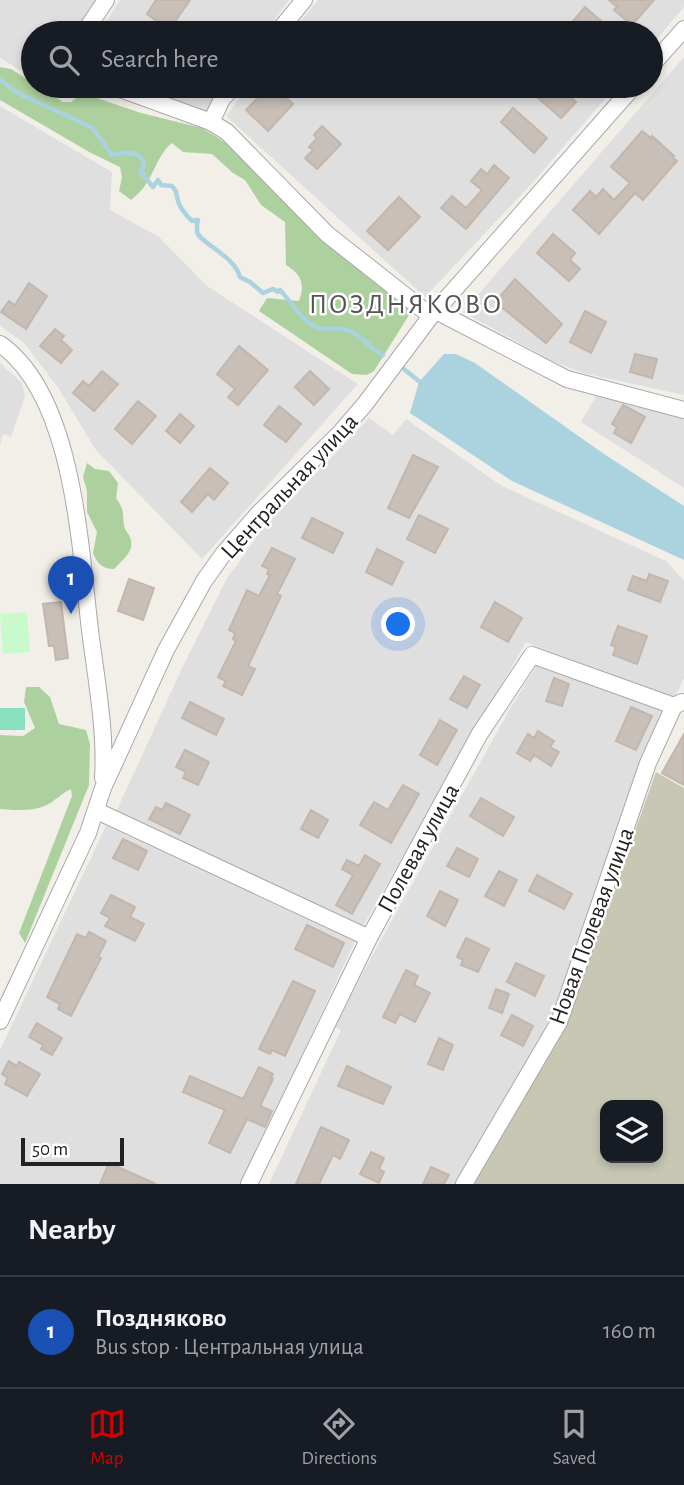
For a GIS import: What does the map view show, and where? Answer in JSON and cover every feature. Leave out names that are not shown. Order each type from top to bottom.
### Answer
[{"type":"street","points":[[92,21],[106,0]]},
{"type":"street","points":[[287,21],[304,0]]},
{"type":"street","points":[[663,53],[684,29]]},
{"type":"street","points":[[145,98],[211,122],[227,132],[327,234],[434,314],[566,379],[684,410]]},
{"type":"street","points":[[211,122],[223,98]]},
{"type":"street","name":"Центральная улица","points":[[0,1021],[97,811],[103,788],[176,629],[204,581],[259,513],[340,433],[434,314],[623,98]]},
{"type":"street","points":[[0,344],[24,365],[36,384],[54,422],[66,465],[80,544],[103,729],[103,788]]},
{"type":"street","name":"Полевая улица","points":[[249,1184],[369,938],[479,735],[532,655],[679,704]]},
{"type":"street","name":"Новая Полевая улица","points":[[464,1184],[559,1022],[648,763],[679,704]]},
{"type":"street","points":[[97,811],[369,938]]},
{"type":"shaded area","points":[[0,0],[98,0],[84,21],[21,21],[21,71],[0,58]]},
{"type":"shaded area","points":[[120,0],[289,0],[273,21],[107,21]]},
{"type":"shaded area","points":[[318,0],[684,0],[684,7],[663,32],[663,21],[301,21]]},
{"type":"shaded area","points":[[684,57],[684,395],[583,373],[550,360],[463,312],[648,98],[663,98],[663,81]]},
{"type":"shaded area","points":[[163,98],[217,98],[207,112]]},
{"type":"shaded area","points":[[240,98],[606,98],[534,181],[425,297],[226,116]]},
{"type":"shaded area","points":[[0,106],[112,172],[110,210],[159,237],[207,286],[358,384],[202,559],[96,450],[57,386],[24,343],[0,326]]},
{"type":"shaded area","points":[[0,363],[22,383],[25,396],[11,437],[3,434],[0,445]]},
{"type":"shaded area","points":[[598,393],[684,415],[684,488],[581,422]]},
{"type":"shaded area","points":[[369,418],[393,435],[406,419],[502,486],[666,561],[684,581],[684,678],[674,699],[526,642],[363,926],[116,812],[226,580],[261,531]]},
{"type":"shaded area","points":[[538,663],[665,709],[636,772],[594,903],[555,1008],[530,1060],[456,1184],[269,1184],[341,1030],[333,1026]]},
{"type":"shaded area","points":[[656,772],[684,788],[684,1184],[472,1184],[566,1024]]},
{"type":"shaded area","points":[[106,826],[355,941],[242,1184],[0,1184],[0,1050]]},
{"type":"green space","points":[[0,67],[11,69],[21,75],[21,98],[57,98],[63,102],[71,102],[76,98],[97,98],[141,113],[202,128],[226,143],[324,240],[411,312],[374,371],[367,375],[352,374],[259,311],[267,298],[299,301],[301,280],[296,272],[286,265],[285,222],[261,205],[245,180],[212,154],[183,152],[172,143],[161,156],[145,186],[131,200],[119,191],[122,177],[120,167],[0,100]]},
{"type":"green space","points":[[87,463],[95,469],[109,471],[118,483],[116,498],[122,509],[124,527],[131,545],[128,554],[114,569],[100,565],[93,553],[97,532],[87,512],[87,491],[83,477]]},
{"type":"green space","points":[[27,612],[30,652],[3,654],[0,614]]},
{"type":"green space","points":[[26,687],[39,687],[50,697],[59,724],[86,730],[90,744],[89,785],[25,943],[19,933],[72,796],[71,789],[35,809],[0,809],[0,735],[23,736],[35,728],[24,702]]},
{"type":"green space","points":[[0,708],[25,708],[25,730],[0,730]]},
{"type":"water","points":[[444,354],[456,354],[475,363],[604,454],[684,506],[684,560],[512,481],[410,413],[419,382]]},
{"type":"building","points":[[156,0],[190,0],[175,21],[157,21],[147,14]]},
{"type":"building","points":[[609,0],[654,0],[636,21],[627,21],[614,10],[617,7]]},
{"type":"building","points":[[585,7],[601,21],[573,21]]},
{"type":"building","points":[[258,98],[287,98],[293,104],[268,131],[246,110]]},
{"type":"building","points":[[538,98],[572,98],[576,102],[561,118]]},
{"type":"building","points":[[513,108],[547,138],[534,153],[501,122]]},
{"type":"building","points":[[322,126],[341,144],[317,169],[305,158],[313,150],[309,147]]},
{"type":"building","points":[[642,131],[651,138],[652,136],[677,161],[643,200],[635,193],[599,234],[573,210],[590,191],[596,197],[603,189],[614,200],[630,183],[611,167]]},
{"type":"building","points":[[494,165],[509,178],[466,229],[441,208],[452,196],[466,208],[482,190],[471,181],[481,169],[487,174]]},
{"type":"building","points":[[399,197],[420,217],[388,250],[367,231]]},
{"type":"building","points":[[553,234],[575,253],[570,260],[580,269],[569,281],[537,253]]},
{"type":"building","points":[[515,279],[562,324],[546,343],[495,302]]},
{"type":"building","points":[[29,283],[47,296],[26,329],[1,312],[9,301],[15,305]]},
{"type":"building","points":[[585,311],[606,322],[591,353],[570,342]]},
{"type":"building","points":[[55,329],[64,336],[61,340],[72,350],[61,363],[40,346]]},
{"type":"building","points":[[239,346],[268,370],[238,405],[228,397],[235,389],[217,374]]},
{"type":"building","points":[[635,354],[657,359],[652,378],[630,372]]},
{"type":"building","points":[[102,371],[118,384],[94,411],[73,393],[83,381],[89,386]]},
{"type":"building","points":[[310,371],[329,389],[314,405],[295,387]]},
{"type":"building","points":[[138,401],[156,416],[132,444],[115,429]]},
{"type":"building","points":[[623,405],[645,417],[631,443],[614,433],[617,427],[612,424]]},
{"type":"building","points":[[279,406],[301,424],[286,442],[264,425]]},
{"type":"building","points":[[180,414],[194,426],[180,443],[166,431]]},
{"type":"building","points":[[413,455],[438,467],[409,518],[388,508]]},
{"type":"building","points":[[210,468],[228,483],[214,500],[208,494],[192,512],[181,502]]},
{"type":"building","points":[[419,515],[448,529],[435,553],[407,539]]},
{"type":"building","points":[[312,518],[343,533],[333,553],[302,538]]},
{"type":"building","points":[[272,548],[295,559],[277,594],[281,596],[248,666],[255,669],[242,695],[223,686],[226,681],[218,677],[236,641],[233,639],[235,633],[229,630],[247,590],[259,596],[270,575],[267,574],[269,569],[262,566]]},
{"type":"building","points":[[377,549],[403,562],[392,585],[366,572]]},
{"type":"building","points":[[649,574],[668,581],[660,602],[628,590],[633,576],[647,581]]},
{"type":"building","points":[[129,579],[154,588],[143,620],[118,611]]},
{"type":"building","points":[[61,602],[68,658],[56,660],[54,646],[49,646],[43,604]]},
{"type":"building","points":[[495,602],[522,618],[508,642],[481,627]]},
{"type":"building","points":[[618,626],[647,636],[637,664],[613,655],[616,647],[611,645]]},
{"type":"building","points":[[464,676],[480,685],[467,708],[450,699]]},
{"type":"building","points":[[554,678],[569,684],[562,706],[546,701]]},
{"type":"building","points":[[190,702],[224,719],[216,735],[182,718]]},
{"type":"building","points":[[631,707],[652,716],[636,750],[616,741]]},
{"type":"building","points":[[440,720],[457,730],[437,765],[420,755]]},
{"type":"building","points":[[538,731],[554,741],[550,747],[559,752],[551,766],[534,755],[530,761],[517,753],[528,734],[534,738]]},
{"type":"building","points":[[684,734],[684,785],[662,773]]},
{"type":"building","points":[[185,750],[209,762],[198,785],[183,778],[186,772],[176,767]]},
{"type":"building","points":[[403,785],[419,794],[391,843],[360,825],[374,802],[388,810]]},
{"type":"building","points":[[481,798],[514,817],[503,836],[470,816]]},
{"type":"building","points":[[166,803],[190,815],[180,834],[149,819],[156,807],[162,810]]},
{"type":"building","points":[[311,810],[328,820],[318,838],[301,829]]},
{"type":"building","points":[[123,839],[147,851],[138,870],[113,858]]},
{"type":"building","points":[[457,848],[478,859],[469,877],[447,866]]},
{"type":"building","points":[[365,855],[380,864],[352,914],[336,905],[353,875],[342,869],[347,860],[359,866]]},
{"type":"building","points":[[499,871],[517,880],[504,906],[485,896]]},
{"type":"building","points":[[537,875],[572,894],[564,909],[529,891]]},
{"type":"building","points":[[440,891],[458,900],[445,926],[427,916]]},
{"type":"building","points":[[111,895],[135,907],[130,917],[144,924],[135,941],[105,926],[110,918],[101,913]]},
{"type":"building","points":[[307,925],[344,943],[333,967],[295,949]]},
{"type":"building","points":[[89,932],[106,941],[98,957],[101,958],[71,1016],[58,1009],[60,1004],[47,997],[77,934],[86,938]]},
{"type":"building","points":[[466,938],[489,949],[478,972],[461,965],[463,960],[457,957]]},
{"type":"building","points":[[516,963],[544,976],[535,996],[507,982]]},
{"type":"building","points":[[406,970],[418,976],[414,985],[430,993],[415,1022],[400,1014],[395,1023],[383,1017]]},
{"type":"building","points":[[293,981],[315,991],[285,1056],[272,1050],[270,1054],[259,1049]]},
{"type":"building","points":[[496,989],[509,994],[502,1013],[489,1008]]},
{"type":"building","points":[[512,1015],[533,1026],[523,1046],[501,1035]]},
{"type":"building","points":[[37,1023],[62,1038],[52,1055],[41,1049],[43,1045],[29,1037]]},
{"type":"building","points":[[439,1038],[453,1045],[443,1070],[428,1064]]},
{"type":"building","points":[[9,1061],[17,1066],[19,1062],[40,1074],[27,1096],[5,1084],[8,1078],[2,1074]]},
{"type":"building","points":[[347,1066],[391,1087],[383,1104],[338,1086]]},
{"type":"building","points":[[259,1067],[273,1074],[260,1106],[272,1111],[265,1127],[247,1119],[230,1153],[209,1143],[225,1110],[183,1092],[190,1076],[243,1099]]},
{"type":"building","points":[[321,1127],[349,1140],[340,1159],[333,1155],[319,1184],[296,1184]]},
{"type":"building","points":[[371,1152],[384,1158],[379,1169],[384,1172],[379,1183],[360,1174]]},
{"type":"building","points":[[109,1163],[156,1184],[100,1184]]},
{"type":"building","points":[[431,1167],[449,1175],[444,1184],[423,1184]]},
{"type":"waterway","points":[[0,80],[21,94]]},
{"type":"waterway","points":[[29,98],[93,128],[112,155],[132,153],[140,157],[144,167],[140,171],[153,187],[158,180],[161,185],[172,186],[184,212],[192,221],[198,220],[197,232],[200,237],[232,263],[240,277],[263,293],[273,289],[278,292],[280,290],[311,325],[348,330],[383,355]]},
{"type":"waterway","points":[[400,366],[424,385]]},
{"type":"place","name":"Поздняково","points":[[71,614]]},
{"type":"district","name":"ПОЗДНЯКОВО","points":[[406,303]]}]
